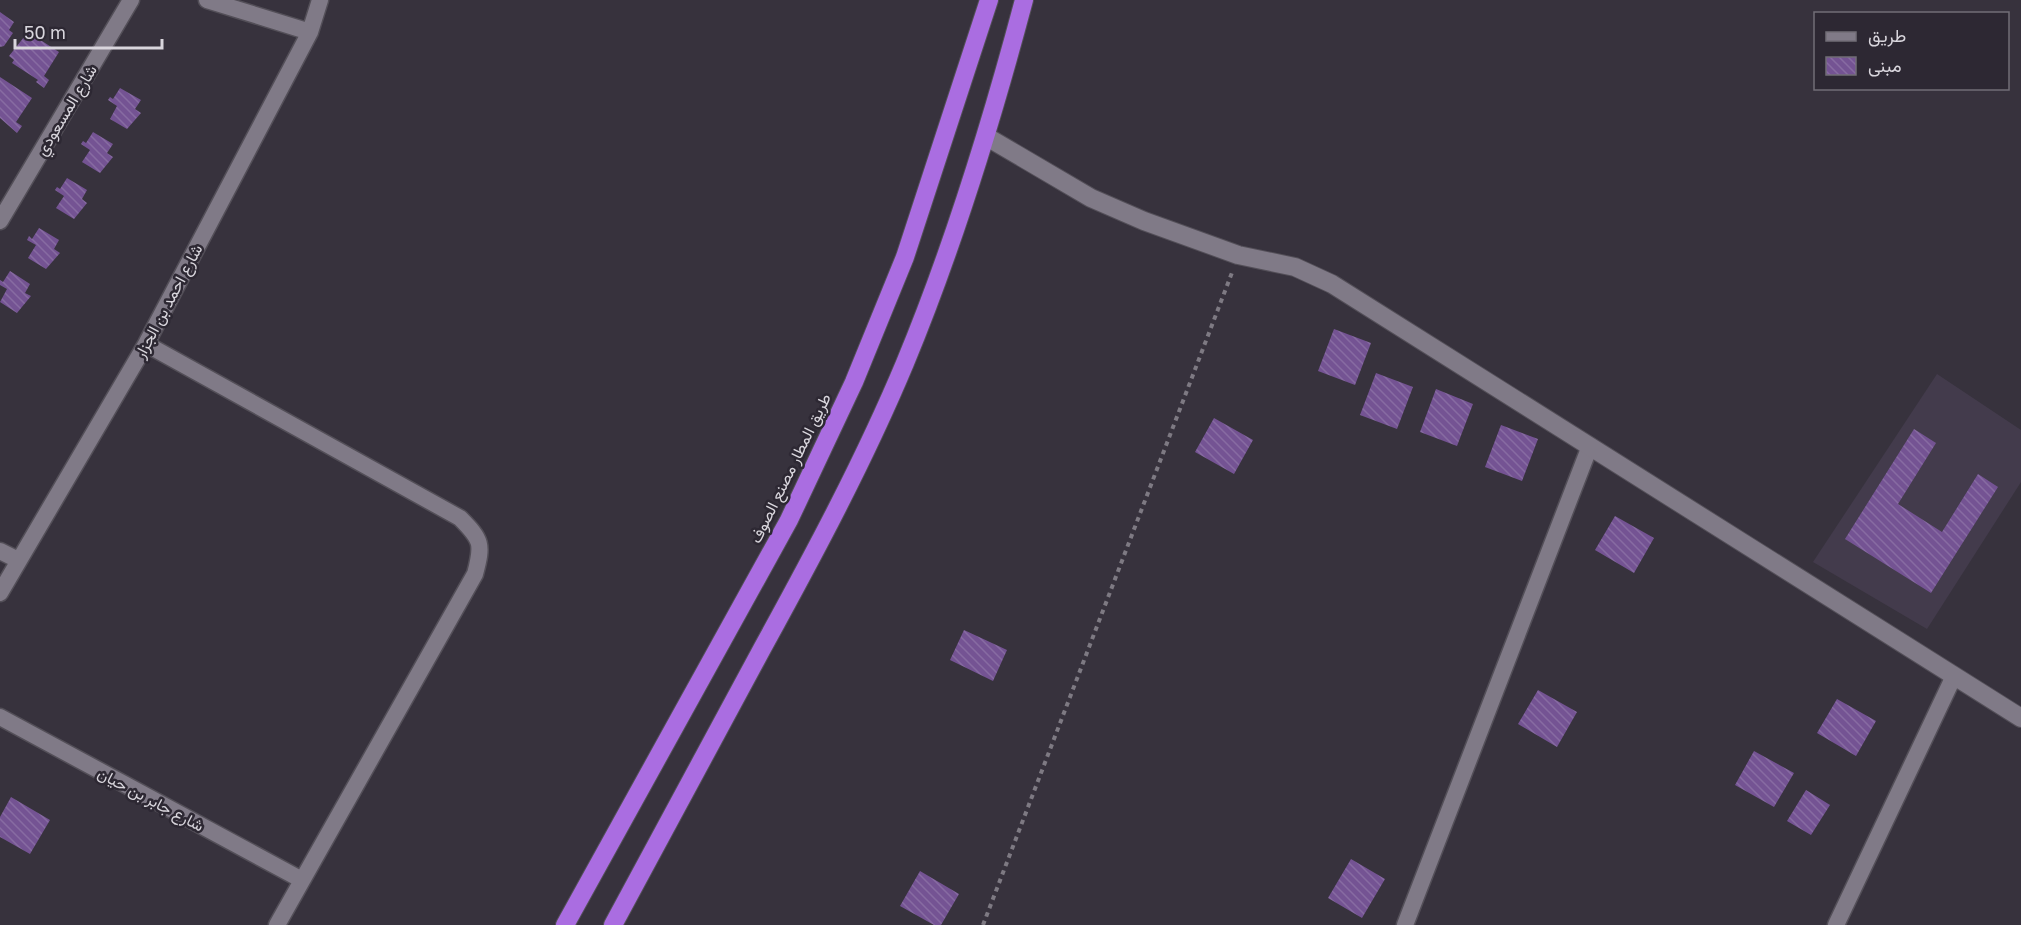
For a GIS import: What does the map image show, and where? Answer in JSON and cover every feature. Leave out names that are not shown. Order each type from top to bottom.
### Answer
[{"type":"highway","name":"طريق المطار مصنع الصوف","points":[[565,925],[789,520],[854,382],[905,257],[989,0]]},
{"type":"highway","points":[[613,925],[849,485],[929,303],[987,137],[1024,0]]},
{"type":"street","name":"شارع المسعودي","points":[[0,220],[131,0]]},
{"type":"street","points":[[207,0],[310,32]]},
{"type":"street","name":"شارع احمد بن الجزار","points":[[0,593],[146,344],[310,32],[320,0]]},
{"type":"street","points":[[987,137],[1091,198],[1153,225],[1238,255],[1295,267],[1332,284],[2021,718]]},
{"type":"street","points":[[146,344],[460,518],[476,535],[480,543],[475,574],[277,925]]},
{"type":"street","points":[[1405,925],[1590,447]]},
{"type":"street","points":[[0,551],[18,560]]},
{"type":"street","points":[[1836,925],[1954,676]]},
{"type":"street","name":"شارع جابر بن حيان","points":[[0,717],[302,880]]},
{"type":"path","points":[[983,925],[1238,255]]},
{"type":"shaded area","points":[[1937,374],[2021,430],[2021,482],[1927,629],[1813,562]]},
{"type":"building","points":[[0,12],[14,22],[9,30],[13,33],[4,46],[0,47]]},
{"type":"building","points":[[28,32],[59,52],[44,76],[49,80],[44,88],[36,82],[38,80],[12,63],[14,60],[9,56]]},
{"type":"building","points":[[0,77],[32,98],[16,122],[22,126],[17,133],[0,118]]},
{"type":"building","points":[[120,88],[141,100],[135,109],[141,113],[127,129],[110,119],[117,106],[108,100],[110,97],[113,99]]},
{"type":"building","points":[[93,132],[113,144],[107,153],[113,157],[100,173],[82,162],[90,150],[81,144],[83,141],[86,143]]},
{"type":"building","points":[[67,178],[87,190],[82,199],[87,203],[74,219],[56,208],[64,196],[55,190],[57,187],[60,189]]},
{"type":"building","points":[[39,228],[59,240],[54,249],[60,253],[46,269],[28,258],[36,245],[27,240],[29,236],[32,239]]},
{"type":"building","points":[[10,271],[30,284],[25,293],[31,296],[17,313],[0,302],[7,289],[0,285],[0,280],[3,282]]},
{"type":"building","points":[[1334,329],[1371,343],[1355,385],[1318,371]]},
{"type":"building","points":[[1376,373],[1413,387],[1397,429],[1360,415]]},
{"type":"building","points":[[1436,389],[1473,404],[1457,446],[1420,432]]},
{"type":"building","points":[[1214,418],[1253,440],[1234,474],[1195,452]]},
{"type":"building","points":[[1501,425],[1538,439],[1522,481],[1485,467]]},
{"type":"building","points":[[1914,429],[1936,443],[1898,504],[1942,532],[1978,474],[1998,487],[1931,593],[1845,539]]},
{"type":"building","points":[[1615,516],[1654,538],[1634,573],[1595,550]]},
{"type":"building","points":[[964,630],[1007,650],[993,681],[950,660]]},
{"type":"building","points":[[1538,690],[1577,712],[1557,747],[1518,724]]},
{"type":"building","points":[[1837,699],[1876,721],[1856,756],[1817,733]]},
{"type":"building","points":[[1754,751],[1794,773],[1774,807],[1735,785]]},
{"type":"building","points":[[1806,790],[1830,805],[1811,835],[1787,821]]},
{"type":"building","points":[[11,797],[50,820],[30,854],[0,837],[0,817]]},
{"type":"building","points":[[1351,859],[1385,879],[1362,918],[1328,898]]},
{"type":"building","points":[[920,871],[959,894],[941,925],[934,925],[900,906]]}]
